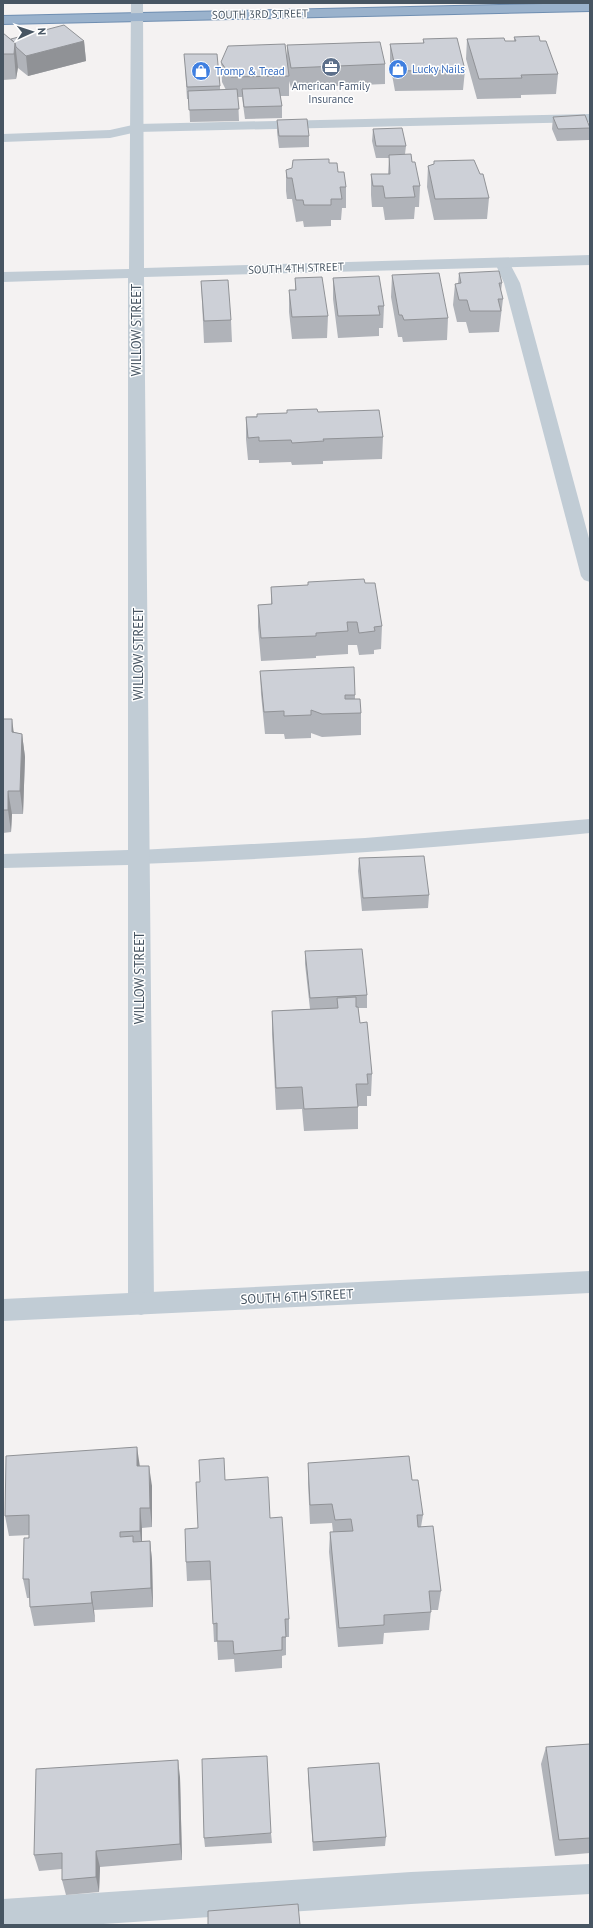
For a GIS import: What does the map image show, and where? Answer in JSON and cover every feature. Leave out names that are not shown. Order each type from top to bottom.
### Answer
[{"type":"highway","name":"SOUTH 3RD STREET","points":[[3,20],[137,10],[590,7]]},
{"type":"street","name":"WILLOW STREET","points":[[137,10],[136,273],[141,1304]]},
{"type":"street","points":[[3,138],[110,134],[137,128],[590,118]]},
{"type":"street","name":"SOUTH 4TH STREET","points":[[3,277],[590,260]]},
{"type":"street","points":[[503,263],[514,291],[590,576]]},
{"type":"street","points":[[3,860],[211,854],[452,840],[590,826]]},
{"type":"street","name":"SOUTH 6TH STREET","points":[[3,1310],[590,1282]]},
{"type":"street","points":[[3,1915],[411,1888],[590,1879]]},
{"type":"building","points":[[64,25],[84,41],[26,56],[16,47],[15,43],[11,39]]},
{"type":"building","points":[[3,33],[15,43],[14,54],[3,54]]},
{"type":"building","points":[[539,36],[540,41],[546,41],[558,74],[521,75],[522,78],[479,79],[467,39],[504,38],[505,41],[516,41],[514,37]]},
{"type":"building","points":[[457,38],[465,70],[396,71],[390,44],[424,43],[423,39]]},
{"type":"building","points":[[380,42],[385,64],[291,68],[287,45]]},
{"type":"building","points":[[285,44],[289,76],[231,77],[221,62],[228,46]]},
{"type":"building","points":[[184,54],[217,54],[220,86],[187,87]]},
{"type":"building","points":[[279,88],[282,106],[244,107],[242,89]]},
{"type":"building","points":[[237,89],[239,109],[189,110],[188,91]]},
{"type":"building","points":[[585,115],[590,128],[558,129],[553,117]]},
{"type":"building","points":[[307,119],[309,136],[279,136],[277,120]]},
{"type":"building","points":[[402,128],[406,146],[376,146],[373,129]]},
{"type":"building","points":[[411,154],[412,162],[415,162],[420,186],[413,186],[415,197],[385,198],[383,186],[373,186],[371,174],[390,174],[389,155]]},
{"type":"building","points":[[329,159],[329,163],[337,163],[338,172],[344,172],[346,187],[340,187],[342,199],[331,199],[331,205],[304,205],[303,200],[296,200],[292,178],[287,178],[286,170],[292,168],[293,160]]},
{"type":"building","points":[[474,160],[480,174],[483,174],[489,198],[435,199],[428,166],[434,164],[434,161]]},
{"type":"building","points":[[499,271],[502,283],[499,283],[503,299],[498,299],[501,311],[470,311],[467,300],[459,300],[455,284],[461,283],[459,273]]},
{"type":"building","points":[[439,273],[448,318],[404,320],[402,315],[399,315],[392,275]]},
{"type":"building","points":[[379,276],[384,306],[378,306],[380,315],[338,316],[333,278]]},
{"type":"building","points":[[322,277],[328,316],[292,317],[289,290],[296,290],[295,278]]},
{"type":"building","points":[[228,280],[231,320],[204,321],[201,281]]},
{"type":"building","points":[[317,409],[318,412],[379,410],[383,437],[323,439],[324,441],[292,443],[291,440],[259,441],[259,437],[248,438],[246,417],[257,417],[257,414],[287,413],[287,410]]},
{"type":"building","points":[[364,579],[365,583],[375,583],[382,626],[374,627],[375,631],[359,633],[357,622],[347,622],[348,631],[316,633],[316,636],[261,638],[258,605],[272,604],[271,587],[308,585],[308,582]]},
{"type":"building","points":[[354,667],[355,695],[345,695],[345,699],[360,699],[361,713],[322,714],[311,710],[311,715],[284,716],[284,711],[264,712],[260,671]]},
{"type":"building","points":[[3,719],[12,719],[12,732],[22,734],[20,791],[8,791],[8,810],[3,810]]},
{"type":"building","points":[[424,856],[429,895],[363,898],[359,858]]},
{"type":"building","points":[[362,949],[367,995],[310,998],[305,951]]},
{"type":"building","points":[[356,997],[356,1007],[358,1007],[360,1023],[367,1022],[372,1074],[367,1074],[368,1084],[356,1084],[358,1107],[304,1109],[302,1087],[276,1088],[272,1011],[338,1008],[337,998]]},
{"type":"building","points":[[137,1447],[137,1466],[149,1466],[150,1508],[140,1508],[140,1531],[120,1532],[120,1537],[133,1536],[133,1542],[150,1541],[151,1588],[91,1592],[92,1603],[30,1607],[29,1579],[23,1579],[24,1538],[29,1538],[29,1515],[5,1516],[6,1456]]},
{"type":"building","points":[[409,1456],[412,1480],[418,1480],[423,1515],[417,1515],[418,1527],[433,1526],[441,1591],[429,1591],[431,1612],[384,1615],[384,1625],[339,1628],[330,1532],[353,1531],[351,1519],[335,1520],[332,1504],[310,1505],[308,1463]]},
{"type":"building","points":[[224,1458],[225,1480],[268,1477],[270,1518],[282,1517],[289,1619],[285,1619],[286,1637],[282,1637],[282,1650],[234,1654],[233,1641],[217,1641],[217,1623],[213,1624],[210,1561],[186,1562],[185,1529],[198,1528],[196,1482],[200,1482],[199,1460]]},
{"type":"building","points":[[590,1744],[590,1838],[559,1840],[546,1747]]},
{"type":"building","points":[[267,1756],[271,1833],[204,1838],[202,1759]]},
{"type":"building","points":[[178,1760],[180,1844],[96,1851],[96,1877],[62,1880],[62,1853],[34,1855],[36,1769]]},
{"type":"building","points":[[379,1763],[386,1837],[313,1842],[308,1768]]},
{"type":"building","points":[[298,1904],[300,1925],[208,1925],[208,1911]]},
{"type":"place","name":"American Family Insurance","points":[[331,67]]},
{"type":"place","name":"Lucky Nails","points":[[398,69]]},
{"type":"place","name":"Tromp & Tread","points":[[201,71]]}]
